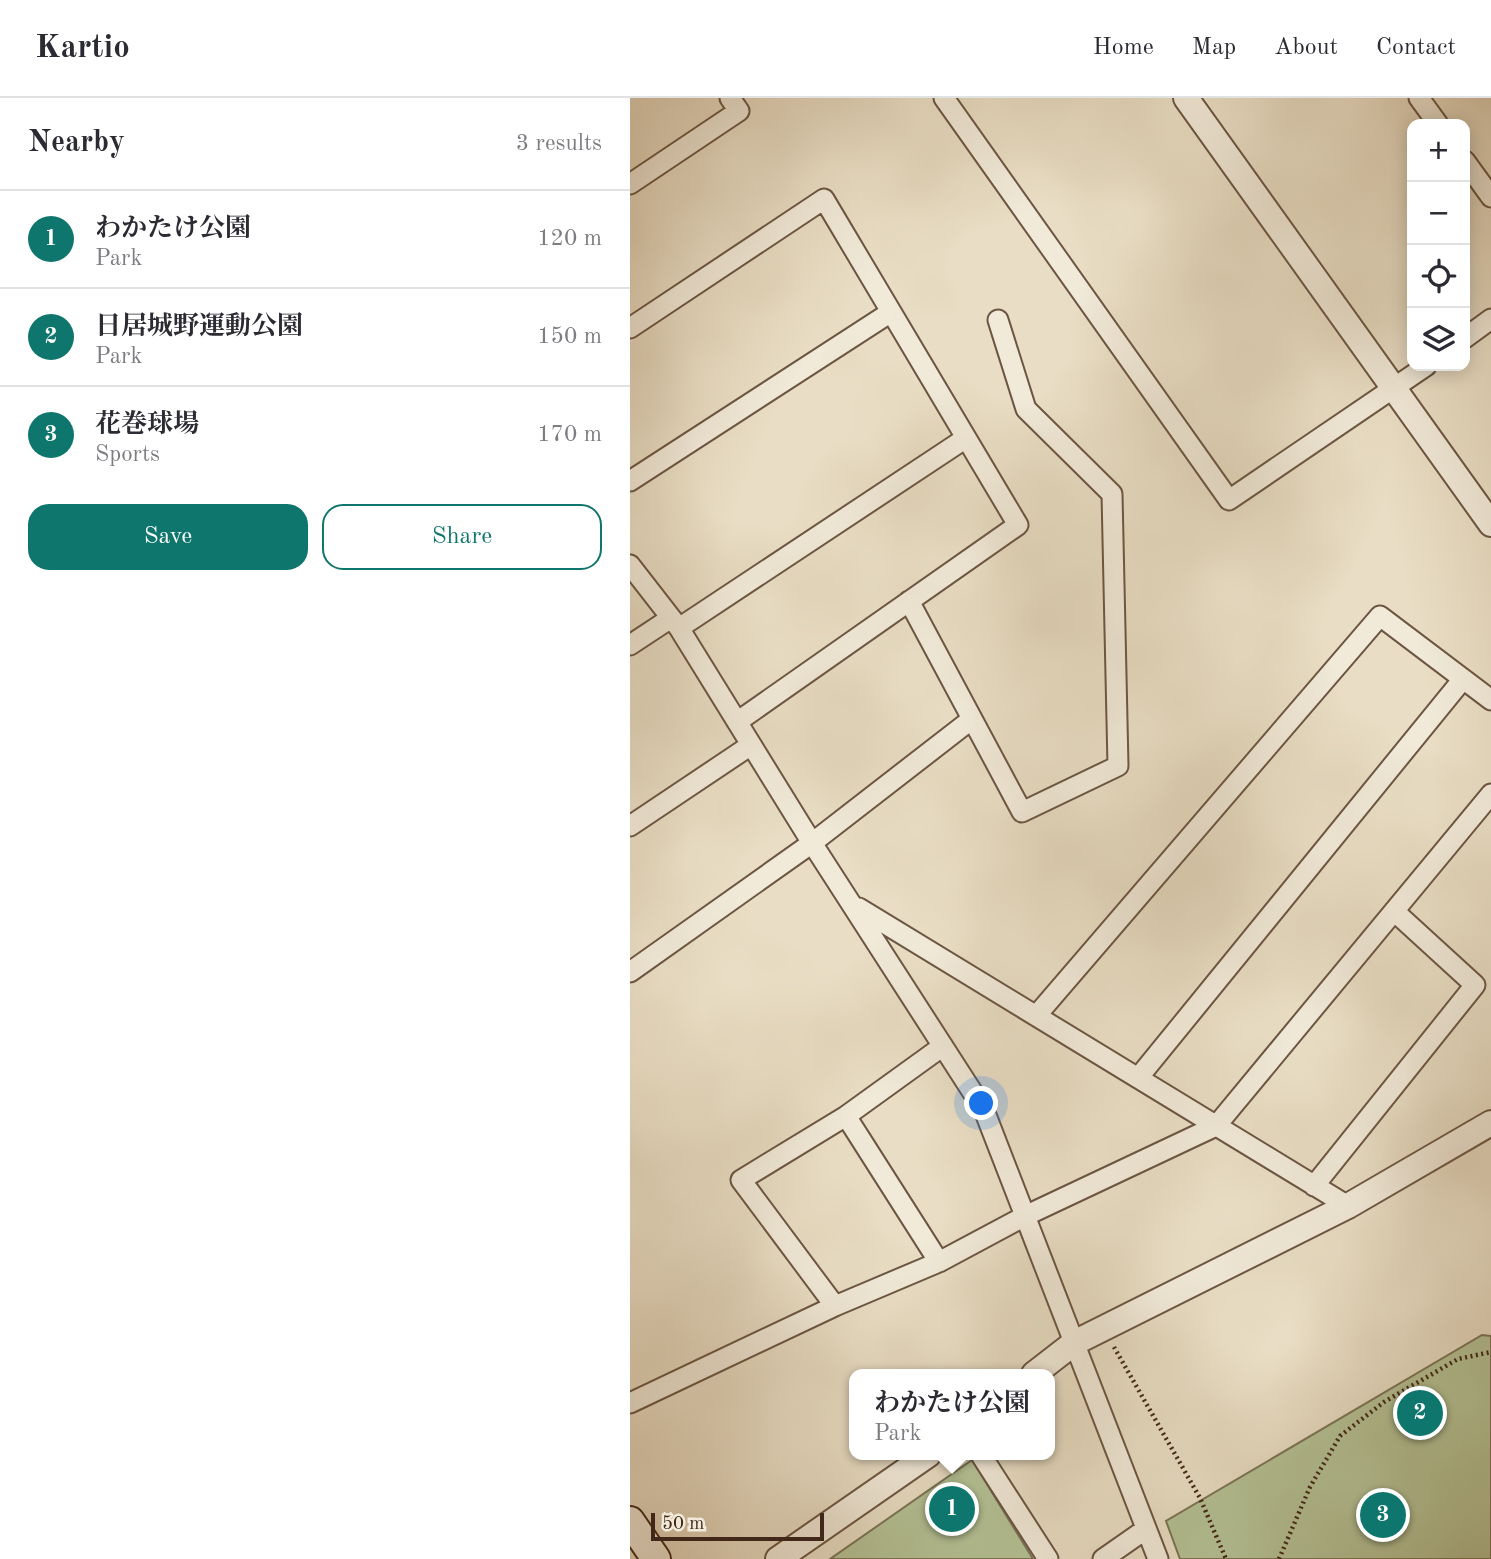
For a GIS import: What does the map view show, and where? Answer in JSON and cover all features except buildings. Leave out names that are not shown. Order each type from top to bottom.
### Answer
[{"type":"main road","points":[[630,1521],[656,1559]]},
{"type":"street","points":[[630,184],[739,111],[730,98]]},
{"type":"street","points":[[944,98],[1229,500],[1419,371]]},
{"type":"street","points":[[1186,98],[1491,524]]},
{"type":"street","points":[[1419,98],[1434,119]]},
{"type":"street","points":[[1470,168],[1491,197]]},
{"type":"street","points":[[630,328],[824,199],[1018,525],[737,722]]},
{"type":"street","points":[[630,481],[891,312]]},
{"type":"street","points":[[1470,334],[1491,319]]},
{"type":"street","points":[[909,601],[1022,812],[1118,766],[1112,494],[1026,409],[998,320]]},
{"type":"street","points":[[630,645],[675,623],[966,439]]},
{"type":"street","points":[[630,565],[675,623],[984,1111],[1158,1559]]},
{"type":"street","points":[[1036,1016],[1380,617],[1491,700]]},
{"type":"street","points":[[1138,1078],[1463,679]]},
{"type":"street","points":[[630,972],[812,843],[972,719]]},
{"type":"street","points":[[630,826],[751,745]]},
{"type":"street","points":[[630,1403],[835,1306],[939,1262],[1025,1216],[1216,1126],[1491,793]]},
{"type":"street","points":[[853,904],[1348,1206]]},
{"type":"street","points":[[1314,1185],[1475,985],[1394,911]]},
{"type":"street","points":[[835,1306],[741,1181],[846,1116],[943,1046]]},
{"type":"street","points":[[846,1116],[939,1262]]},
{"type":"street","points":[[1040,1369],[1074,1343],[1348,1206],[1491,1123]]},
{"type":"street","points":[[778,1559],[921,1460]]},
{"type":"street","points":[[984,1460],[1048,1559]]},
{"type":"street","points":[[1103,1559],[1146,1529]]},
{"type":"path","points":[[1103,1328],[1200,1497],[1226,1559]]},
{"type":"path","points":[[1279,1559],[1310,1487],[1340,1436],[1384,1402],[1458,1359],[1491,1352]]},
{"type":"green space","points":[[1482,1335],[1491,1336],[1491,1559],[1180,1559],[1166,1521]]},
{"type":"green space","points":[[972,1460],[1033,1559],[830,1559]]},
{"type":"place","name":"日居城野運動公園","points":[[1420,1413]]},
{"type":"place","name":"わかたけ公園","points":[[952,1509]]},
{"type":"place","name":"花巻球場","points":[[1383,1515]]}]
